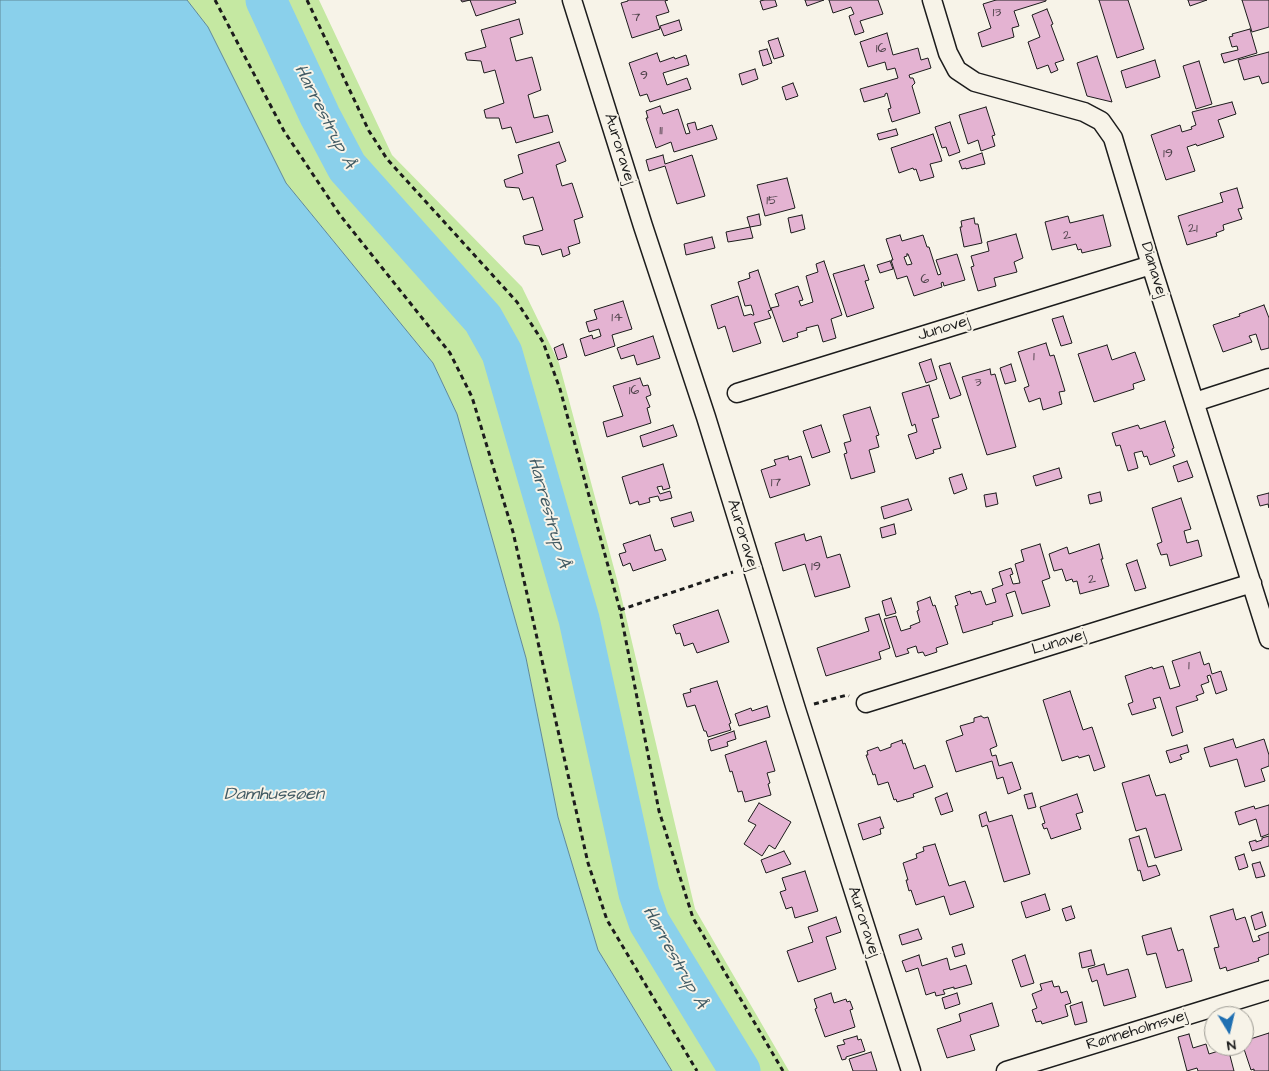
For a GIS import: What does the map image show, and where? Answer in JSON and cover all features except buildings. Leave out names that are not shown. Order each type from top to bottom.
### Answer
[{"type":"street","name":"Auroravej","points":[[572,0],[646,236],[706,417],[911,1071]]},
{"type":"street","name":"Dianavej","points":[[932,0],[948,53],[957,70],[975,82],[1084,112],[1101,121],[1112,138],[1269,639]]},
{"type":"street","name":"Junovej","points":[[737,392],[1151,266]]},
{"type":"street","points":[[1195,402],[1269,378]]},
{"type":"street","name":"Lunavej","points":[[866,703],[1252,583]]},
{"type":"street","name":"Rønneholmsvej","points":[[1006,1071],[1269,990]]},
{"type":"path","points":[[212,0],[218,6]]},
{"type":"path","points":[[216,0],[284,131],[340,215],[450,353],[472,397],[513,532],[588,863],[607,920],[697,1071]]},
{"type":"path","points":[[307,0],[369,132],[387,159],[517,302],[543,342],[560,389],[620,610],[659,811],[693,918],[783,1071]]},
{"type":"path","points":[[620,610],[752,566]]},
{"type":"path","points":[[796,709],[847,695],[866,703]]},
{"type":"green space","points":[[187,0],[319,0],[392,155],[522,287],[559,363],[619,587],[695,909],[789,1071],[672,1071],[598,950],[558,817],[526,658],[457,414],[433,363],[286,183],[208,27]]},
{"type":"water","name":"Damhussøen","points":[[0,0],[187,0],[208,27],[286,183],[433,363],[457,414],[526,658],[558,817],[598,950],[672,1071],[0,1071]]},
{"type":"waterway","name":"Harrestrup Å","points":[[266,0],[320,116],[347,167],[483,319],[502,353],[579,619],[639,893],[649,922],[740,1071]]}]
